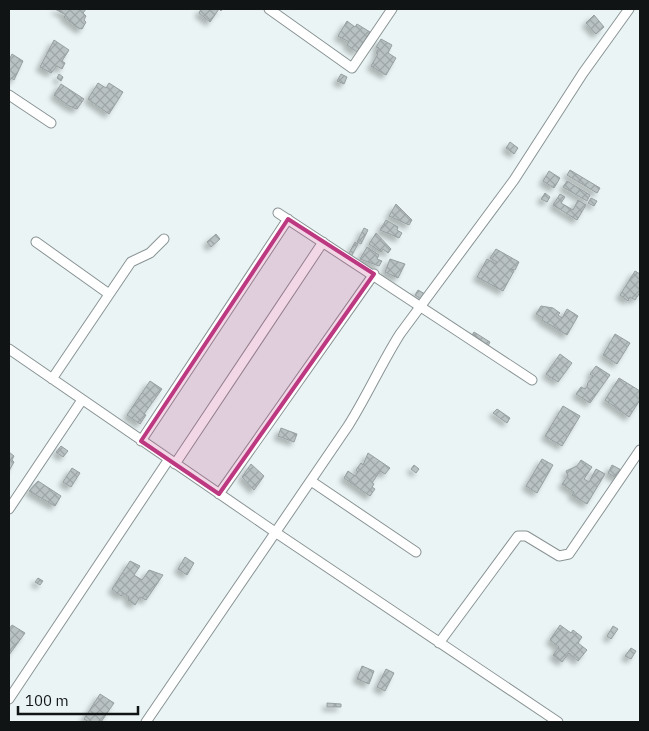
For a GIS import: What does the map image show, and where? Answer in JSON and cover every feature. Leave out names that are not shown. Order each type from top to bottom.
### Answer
[{"type":"street","points":[[269,9],[352,68],[392,9]]},
{"type":"street","points":[[146,722],[359,409],[385,357],[421,305],[514,180],[583,73],[629,9]]},
{"type":"street","points":[[9,95],[51,124]]},
{"type":"street","points":[[278,213],[374,274],[532,380]]},
{"type":"street","points":[[142,441],[288,219]]},
{"type":"street","points":[[52,379],[131,262],[150,253],[164,238]]},
{"type":"street","points":[[36,242],[109,294]]},
{"type":"street","points":[[9,699],[323,242]]},
{"type":"street","points":[[220,494],[374,274]]},
{"type":"street","points":[[9,349],[275,532],[558,722]]},
{"type":"street","points":[[9,509],[82,400]]},
{"type":"street","points":[[439,643],[518,536],[526,536],[559,556],[570,554],[640,450]]},
{"type":"street","points":[[311,481],[416,552]]},
{"type":"highlighted area","points":[[288,219],[374,274],[219,494],[141,441]]},
{"type":"building","points":[[55,9],[86,9],[83,13],[86,16],[84,20],[86,22],[82,29],[78,28],[64,17],[66,15]]},
{"type":"building","points":[[201,9],[219,9],[210,22],[199,13]]},
{"type":"building","points":[[594,15],[604,27],[596,34],[586,23]]},
{"type":"building","points":[[347,21],[355,27],[357,24],[370,32],[357,52],[347,45],[349,42],[338,36]]},
{"type":"building","points":[[381,39],[392,45],[388,53],[396,58],[386,75],[371,66],[378,54],[376,53],[379,48],[376,47]]},
{"type":"building","points":[[54,40],[69,50],[62,61],[65,63],[62,69],[57,66],[51,73],[40,67]]},
{"type":"building","points":[[12,54],[23,61],[14,80],[11,78],[9,82],[9,60]]},
{"type":"building","points":[[59,74],[63,77],[61,81],[57,78]]},
{"type":"building","points":[[341,74],[347,77],[344,84],[337,81]]},
{"type":"building","points":[[98,83],[106,88],[109,83],[123,92],[109,114],[88,99]]},
{"type":"building","points":[[61,84],[84,99],[77,109],[69,106],[54,95]]},
{"type":"building","points":[[510,142],[518,148],[514,154],[506,148]]},
{"type":"building","points":[[570,170],[600,188],[597,193],[567,175]]},
{"type":"building","points":[[549,171],[560,178],[554,188],[543,181]]},
{"type":"building","points":[[567,181],[590,195],[587,201],[563,187]]},
{"type":"building","points":[[545,193],[550,197],[547,202],[541,199]]},
{"type":"building","points":[[560,194],[565,197],[561,203],[573,210],[578,200],[586,205],[577,220],[553,205]]},
{"type":"building","points":[[591,198],[597,201],[594,206],[588,203]]},
{"type":"building","points":[[396,204],[412,220],[409,225],[389,216]]},
{"type":"building","points":[[386,220],[398,227],[397,230],[402,233],[399,238],[380,230]]},
{"type":"building","points":[[364,228],[368,230],[361,244],[357,242]]},
{"type":"building","points":[[376,233],[391,249],[388,253],[383,249],[381,252],[369,244]]},
{"type":"building","points":[[216,234],[220,239],[211,247],[207,242]]},
{"type":"building","points":[[355,242],[358,244],[351,257],[348,255]]},
{"type":"building","points":[[367,247],[379,255],[377,259],[382,261],[379,266],[360,259]]},
{"type":"building","points":[[496,249],[519,262],[515,270],[510,269],[514,271],[503,291],[477,277],[487,259],[496,264],[497,262],[490,258]]},
{"type":"building","points":[[390,259],[405,264],[398,278],[385,272]]},
{"type":"building","points":[[635,271],[640,274],[640,295],[635,300],[630,297],[628,301],[620,295]]},
{"type":"building","points":[[418,290],[425,294],[421,299],[415,295]]},
{"type":"building","points":[[541,306],[553,308],[560,313],[558,315],[562,318],[567,309],[578,316],[567,335],[542,320],[543,318],[536,314]]},
{"type":"building","points":[[474,332],[490,342],[488,346],[472,335]]},
{"type":"building","points":[[615,334],[630,343],[617,364],[603,355]]},
{"type":"building","points":[[560,354],[572,363],[558,382],[546,374]]},
{"type":"building","points":[[596,366],[610,375],[590,403],[576,394],[581,387],[585,389],[588,385],[593,376],[590,374]]},
{"type":"building","points":[[619,378],[640,391],[640,400],[629,417],[605,400]]},
{"type":"building","points":[[150,381],[162,389],[144,414],[146,415],[140,424],[127,415]]},
{"type":"building","points":[[563,406],[580,416],[562,446],[545,436]]},
{"type":"building","points":[[497,409],[510,418],[507,423],[493,413]]},
{"type":"building","points":[[281,428],[297,434],[294,442],[278,436]]},
{"type":"building","points":[[61,446],[68,451],[63,457],[56,452]]},
{"type":"building","points":[[9,452],[14,456],[12,460],[14,462],[9,471]]},
{"type":"building","points":[[368,453],[390,468],[385,474],[380,471],[372,483],[374,484],[372,487],[375,489],[370,496],[344,478],[348,471],[355,476],[358,472],[356,470],[361,463],[363,465]]},
{"type":"building","points":[[542,459],[553,465],[537,493],[526,486]]},
{"type":"building","points":[[581,460],[592,467],[584,479],[589,482],[596,469],[605,474],[587,504],[572,495],[574,492],[562,484],[568,476],[566,471],[577,466]]},
{"type":"building","points":[[251,464],[264,476],[254,490],[242,477]]},
{"type":"building","points":[[414,465],[419,469],[416,473],[411,469]]},
{"type":"building","points":[[612,465],[623,471],[618,479],[608,473]]},
{"type":"building","points":[[72,468],[80,473],[71,487],[63,482]]},
{"type":"building","points":[[38,481],[61,496],[55,506],[29,491]]},
{"type":"building","points":[[185,557],[194,563],[187,575],[178,569]]},
{"type":"building","points":[[130,561],[140,566],[134,575],[142,580],[149,570],[163,575],[146,600],[140,597],[135,605],[128,600],[129,597],[123,593],[121,596],[112,589]]},
{"type":"building","points":[[38,578],[43,581],[40,585],[35,582]]},
{"type":"building","points":[[12,625],[25,633],[9,655],[9,629]]},
{"type":"building","points":[[560,625],[571,633],[573,630],[582,637],[578,643],[587,650],[578,661],[569,653],[562,662],[553,655],[559,647],[550,640]]},
{"type":"building","points":[[613,626],[618,629],[611,639],[607,636]]},
{"type":"building","points":[[631,648],[636,651],[631,659],[625,656]]},
{"type":"building","points":[[362,666],[374,671],[369,684],[357,679]]},
{"type":"building","points":[[386,669],[394,673],[385,691],[377,687]]},
{"type":"building","points":[[100,694],[114,703],[101,722],[89,722],[84,719]]},
{"type":"building","points":[[327,703],[341,704],[341,707],[327,707]]}]
